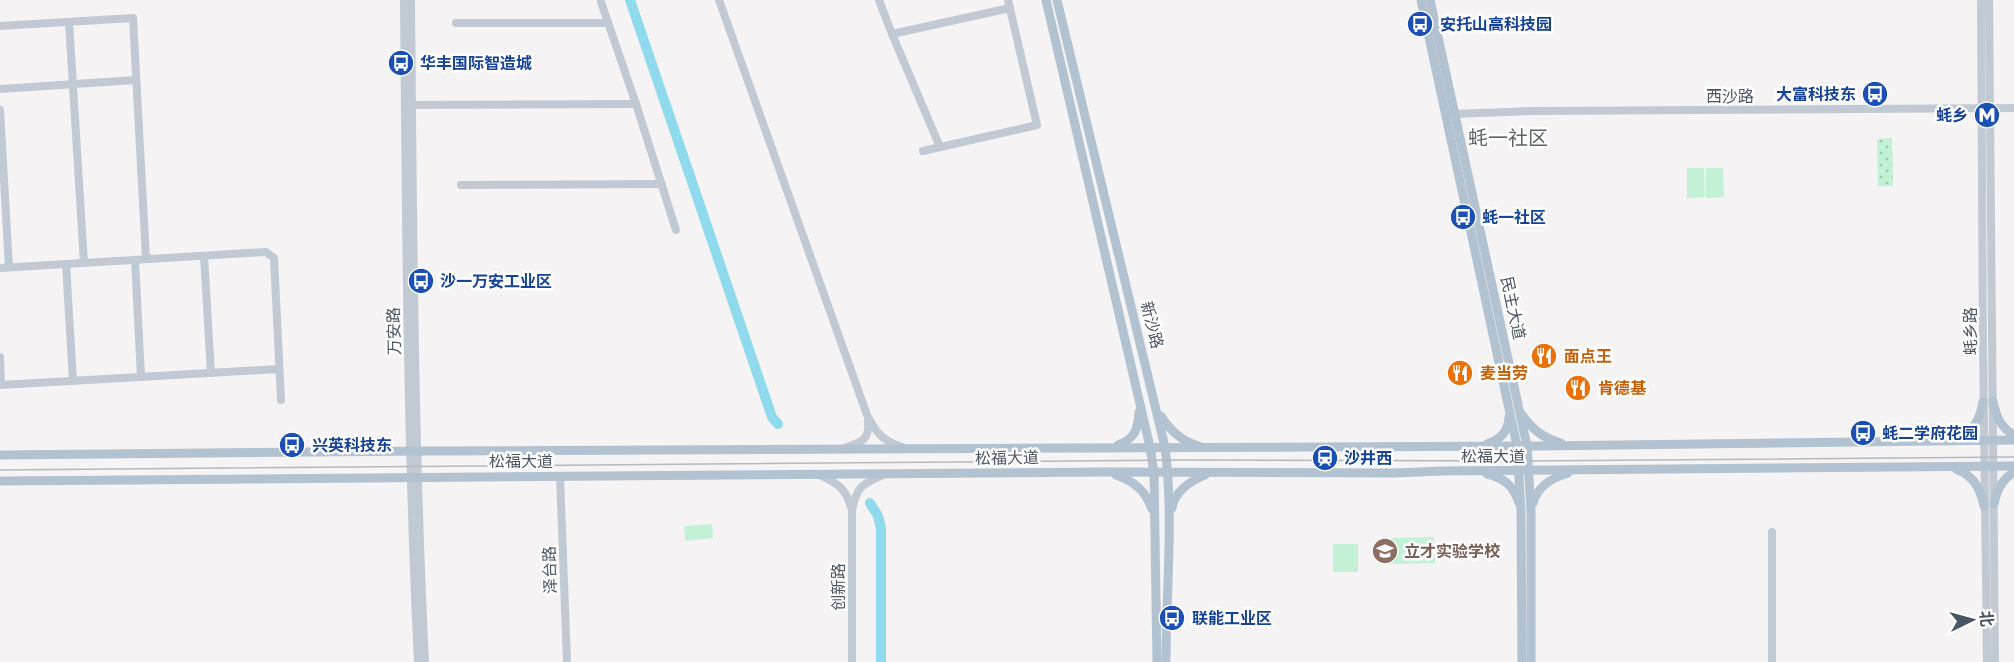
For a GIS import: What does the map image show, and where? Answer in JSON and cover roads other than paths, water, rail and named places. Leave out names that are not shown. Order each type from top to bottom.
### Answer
[{"type":"main road","name":"新沙路","points":[[1046,0],[1150,447],[1154,473],[1157,662]]},
{"type":"main road","name":"新沙路","points":[[1058,0],[1165,447],[1170,517],[1166,662]]},
{"type":"main road","name":"民主大道","points":[[1421,0],[1451,114],[1520,412],[1522,446],[1519,471],[1526,512],[1531,662]]},
{"type":"main road","name":"民主大道","points":[[1430,0],[1509,409],[1530,471],[1526,512],[1522,662]]},
{"type":"main road","points":[[1108,447],[1126,442],[1134,435],[1138,420],[1139,398]]},
{"type":"main road","points":[[1988,402],[1998,420],[2014,435]]},
{"type":"main road","points":[[1945,441],[1957,438],[1972,429],[1988,402]]},
{"type":"main road","points":[[1156,408],[1162,419],[1178,435],[1194,444],[1207,447]]},
{"type":"main road","points":[[1478,446],[1498,440],[1504,434],[1508,424],[1509,409]]},
{"type":"main road","points":[[1520,412],[1541,435],[1572,445]]},
{"type":"main road","name":"松福大道","points":[[0,455],[1522,446],[2014,440]]},
{"type":"main road","name":"松福大道","points":[[0,481],[1105,472],[1383,473],[2014,466]]},
{"type":"main road","points":[[1942,467],[1957,469],[1971,477],[1989,505]]},
{"type":"main road","points":[[1476,471],[1507,483],[1526,512],[1543,485],[1574,470]]},
{"type":"main road","points":[[1105,472],[1138,486],[1148,499],[1155,519]]},
{"type":"main road","points":[[1989,505],[2001,482],[2014,472]]},
{"type":"main road","points":[[1170,517],[1173,502],[1178,493],[1191,482],[1209,474]]},
{"type":"street","name":"万安路","points":[[404,0],[409,105]]},
{"type":"street","name":"万安路","points":[[411,0],[409,105],[418,662]]},
{"type":"street","points":[[718,0],[867,415],[879,436],[906,448]]},
{"type":"street","points":[[879,0],[940,147]]},
{"type":"street","name":"蚝乡路","points":[[1981,0],[1986,108]]},
{"type":"street","name":"蚝乡路","points":[[1987,662],[1989,466],[1986,108],[1989,0]]},
{"type":"street","points":[[601,2],[676,230]]},
{"type":"street","points":[[892,34],[1009,4],[1037,125],[923,151]]},
{"type":"street","points":[[0,26],[132,18],[146,259]]},
{"type":"street","points":[[69,22],[84,263]]},
{"type":"street","points":[[456,23],[608,23]]},
{"type":"street","points":[[0,89],[136,80]]},
{"type":"street","points":[[409,105],[636,104]]},
{"type":"street","name":"西沙路","points":[[1451,114],[1546,111],[2014,108]]},
{"type":"street","points":[[0,110],[4,267],[266,252],[274,258],[280,400]]},
{"type":"street","points":[[461,185],[662,184]]},
{"type":"street","points":[[204,256],[211,373]]},
{"type":"street","points":[[135,260],[141,377]]},
{"type":"street","points":[[66,264],[73,381]]},
{"type":"street","points":[[0,357],[2,385],[279,369]]},
{"type":"street","points":[[841,449],[865,438],[869,428],[867,415]]},
{"type":"street","name":"创新路","points":[[817,475],[839,484],[848,497],[852,511]]},
{"type":"street","name":"创新路","points":[[852,662],[852,511],[854,497],[861,486],[884,475]]},
{"type":"street","name":"泽台路","points":[[560,476],[567,662]]},
{"type":"street","name":"万安路","points":[[414,477],[425,662]]},
{"type":"street","name":"蚝乡路","points":[[1989,505],[1995,662]]},
{"type":"street","points":[[1772,532],[1772,662]]},
{"type":"waterway","points":[[630,0],[772,417],[778,424]]},
{"type":"waterway","points":[[870,503],[878,516],[881,528],[881,662]]},
{"type":"railway","points":[[0,470],[1182,460],[1524,461],[2014,457]]},
{"type":"place","name":"安托山高科技园","points":[[1420,24]]},
{"type":"place","name":"华丰国际智造城","points":[[401,63]]},
{"type":"place","name":"大富科技东","points":[[1875,94]]},
{"type":"place","name":"蚝乡","points":[[1987,115]]},
{"type":"place","name":"蚝一社区","points":[[1463,217]]},
{"type":"place","name":"沙一万安工业区","points":[[421,281]]},
{"type":"place","name":"面点王","points":[[1544,356]]},
{"type":"place","name":"麦当劳","points":[[1460,373]]},
{"type":"place","name":"肯德基","points":[[1578,388]]},
{"type":"place","name":"蚝二学府花园","points":[[1863,433]]},
{"type":"place","name":"兴英科技东","points":[[292,445]]},
{"type":"place","name":"沙井西","points":[[1325,458]]},
{"type":"place","name":"立才实验学校","points":[[1385,551]]},
{"type":"place","name":"联能工业区","points":[[1172,618]]},
{"type":"district","name":"蚝一社区","points":[[1508,138]]}]
